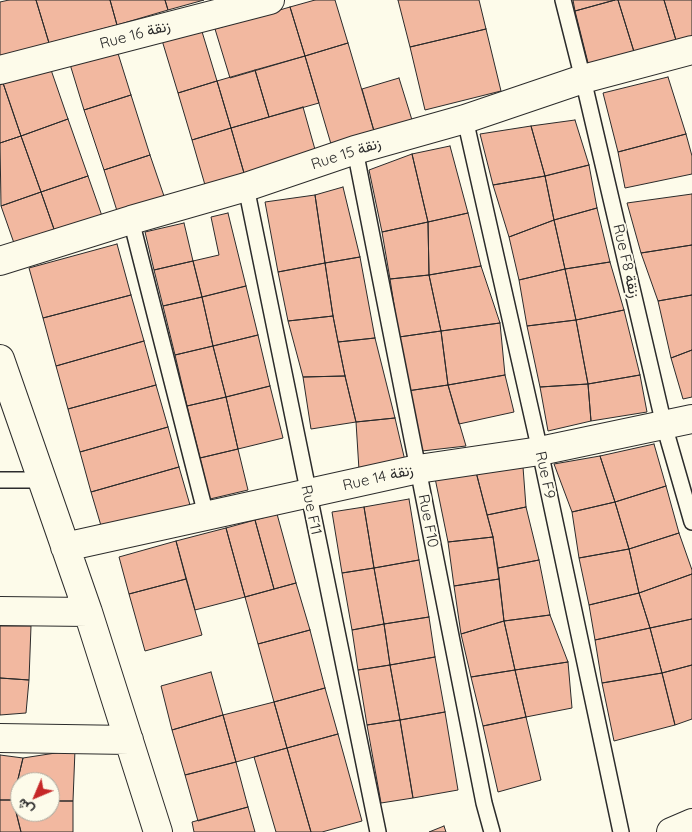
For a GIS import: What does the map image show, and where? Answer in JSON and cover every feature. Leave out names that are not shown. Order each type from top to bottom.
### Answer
[{"type":"street","name":"Rue 16 زنقة","points":[[0,70],[270,0]]},
{"type":"street","name":"Rue 15 زنقة","points":[[0,261],[246,187],[355,150],[465,119],[583,79],[692,50]]},
{"type":"street","points":[[0,362],[88,612],[158,832]]},
{"type":"street","name":"Rue 14 زنقة","points":[[65,547],[418,469],[540,451],[692,419]]},
{"type":"street","points":[[0,611],[88,612]]},
{"type":"street","points":[[0,738],[129,740]]},
{"type":"street","points":[[670,832],[692,822]]},
{"type":"lane","name":"Rue F8 زنقة","points":[[563,0],[664,425],[692,522]]},
{"type":"lane","name":"Rue F9","points":[[465,119],[540,451],[621,832]]},
{"type":"lane","name":"Rue F10","points":[[355,150],[484,804],[492,832]]},
{"type":"lane","name":"Rue F11","points":[[246,187],[378,832]]},
{"type":"lane","points":[[132,220],[206,516]]},
{"type":"lane","points":[[0,480],[41,480]]},
{"type":"building","points":[[36,0],[49,43],[0,57],[0,2]]},
{"type":"building","points":[[36,0],[110,0],[117,25],[49,43]]},
{"type":"building","points":[[110,0],[165,0],[168,10],[117,25]]},
{"type":"building","points":[[165,0],[204,0],[168,10]]},
{"type":"building","points":[[315,0],[335,0],[348,43],[305,56],[290,7]]},
{"type":"building","points":[[398,0],[479,0],[486,29],[410,47]]},
{"type":"building","points":[[573,0],[615,0],[575,11]]},
{"type":"building","points":[[618,0],[635,55],[589,67],[575,11]]},
{"type":"building","points":[[618,0],[664,0],[678,47],[635,55]]},
{"type":"building","points":[[664,0],[692,0],[692,42],[678,47]]},
{"type":"building","points":[[290,7],[305,56],[230,78],[215,29]]},
{"type":"building","points":[[200,25],[217,81],[178,93],[161,37]]},
{"type":"building","points":[[486,29],[501,91],[425,110],[410,47]]},
{"type":"building","points":[[348,43],[374,131],[331,144],[305,56]]},
{"type":"building","points":[[116,47],[131,95],[84,110],[69,61]]},
{"type":"building","points":[[305,56],[319,103],[269,117],[255,70]]},
{"type":"building","points":[[49,64],[68,119],[21,136],[2,80]]},
{"type":"building","points":[[255,70],[269,117],[231,128],[217,81]]},
{"type":"building","points":[[668,77],[686,134],[618,152],[603,93]]},
{"type":"building","points":[[399,78],[412,120],[374,131],[362,89]]},
{"type":"building","points":[[2,80],[21,136],[0,143],[0,81]]},
{"type":"building","points":[[217,81],[231,128],[192,140],[178,93]]},
{"type":"building","points":[[131,95],[150,155],[104,170],[84,110]]},
{"type":"building","points":[[303,107],[316,153],[244,173],[231,128]]},
{"type":"building","points":[[68,119],[88,176],[41,192],[21,136]]},
{"type":"building","points":[[575,120],[589,165],[545,176],[531,126]]},
{"type":"building","points":[[531,126],[545,176],[493,185],[480,134]]},
{"type":"building","points":[[231,128],[244,173],[205,185],[192,140]]},
{"type":"building","points":[[686,134],[692,156],[692,174],[625,188],[618,152]]},
{"type":"building","points":[[21,136],[41,192],[1,206],[0,143]]},
{"type":"building","points":[[450,146],[468,213],[428,222],[412,154]]},
{"type":"building","points":[[412,154],[428,222],[382,232],[369,170]]},
{"type":"building","points":[[150,155],[165,199],[118,214],[104,170]]},
{"type":"building","points":[[589,165],[597,208],[554,220],[545,176]]},
{"type":"building","points":[[88,176],[102,216],[55,232],[41,192]]},
{"type":"building","points":[[545,176],[554,220],[509,237],[493,185]]},
{"type":"building","points":[[343,187],[360,257],[325,263],[315,195]]},
{"type":"building","points":[[41,192],[55,232],[15,246],[1,206]]},
{"type":"building","points":[[692,194],[692,245],[641,253],[627,203]]},
{"type":"building","points":[[315,195],[325,263],[278,272],[265,202]]},
{"type":"building","points":[[597,208],[610,262],[565,269],[554,220]]},
{"type":"building","points":[[228,213],[246,286],[202,297],[193,261],[219,255],[211,217]]},
{"type":"building","points":[[468,213],[481,266],[429,275],[428,222]]},
{"type":"building","points":[[554,220],[565,269],[519,280],[509,237]]},
{"type":"building","points":[[428,222],[429,275],[390,279],[382,232]]},
{"type":"building","points":[[184,223],[193,261],[154,270],[145,232]]},
{"type":"building","points":[[117,244],[131,295],[43,318],[29,268]]},
{"type":"building","points":[[692,245],[692,295],[658,301],[641,253]]},
{"type":"building","points":[[360,257],[375,338],[338,342],[325,263]]},
{"type":"building","points":[[193,261],[202,297],[163,306],[154,270]]},
{"type":"building","points":[[610,262],[624,310],[576,320],[565,269]]},
{"type":"building","points":[[325,263],[333,316],[288,321],[278,272]]},
{"type":"building","points":[[481,266],[500,323],[441,331],[429,275]]},
{"type":"building","points":[[565,269],[576,320],[527,326],[519,280]]},
{"type":"building","points":[[429,275],[441,331],[399,337],[390,279]]},
{"type":"building","points":[[246,286],[258,335],[213,346],[202,297]]},
{"type":"building","points":[[131,295],[144,341],[56,366],[43,318]]},
{"type":"building","points":[[692,295],[692,350],[671,358],[658,301]]},
{"type":"building","points":[[202,297],[213,346],[175,355],[163,306]]},
{"type":"building","points":[[624,310],[640,375],[588,384],[576,320]]},
{"type":"building","points":[[333,316],[345,376],[303,377],[288,321]]},
{"type":"building","points":[[576,320],[588,384],[540,387],[527,326]]},
{"type":"building","points":[[500,323],[505,375],[448,385],[441,331]]},
{"type":"building","points":[[441,331],[448,385],[407,391],[399,337]]},
{"type":"building","points":[[258,335],[270,386],[226,397],[213,346]]},
{"type":"building","points":[[375,338],[395,418],[356,422],[338,342]]},
{"type":"building","points":[[144,341],[156,385],[68,409],[56,366]]},
{"type":"building","points":[[213,346],[226,397],[187,406],[175,355]]},
{"type":"building","points":[[692,350],[692,397],[683,399],[671,358]]},
{"type":"building","points":[[505,375],[514,412],[459,424],[448,385]]},
{"type":"building","points":[[640,375],[647,412],[591,421],[588,384]]},
{"type":"building","points":[[345,376],[356,422],[311,429],[303,377]]},
{"type":"building","points":[[588,384],[591,421],[548,431],[540,387]]},
{"type":"building","points":[[156,385],[168,427],[80,452],[68,409]]},
{"type":"building","points":[[448,385],[466,446],[422,451],[407,391]]},
{"type":"building","points":[[270,386],[283,438],[238,449],[226,397]]},
{"type":"building","points":[[226,397],[238,449],[200,458],[187,406]]},
{"type":"building","points":[[395,418],[406,465],[359,470],[356,422]]},
{"type":"building","points":[[168,427],[179,467],[91,492],[80,452]]},
{"type":"building","points":[[654,444],[666,486],[615,502],[600,456]]},
{"type":"building","points":[[238,449],[248,490],[210,499],[200,458]]},
{"type":"building","points":[[600,456],[615,502],[572,512],[554,464]]},
{"type":"building","points":[[179,467],[190,505],[102,529],[91,492]]},
{"type":"building","points":[[523,467],[526,507],[487,515],[476,472]]},
{"type":"building","points":[[476,472],[493,537],[448,542],[435,478]]},
{"type":"building","points":[[666,486],[679,533],[629,549],[615,502]]},
{"type":"building","points":[[409,499],[419,560],[374,568],[364,507]]},
{"type":"building","points":[[615,502],[629,549],[579,558],[572,512]]},
{"type":"building","points":[[364,507],[374,568],[342,573],[332,512]]},
{"type":"building","points":[[526,507],[539,560],[498,568],[487,515]]},
{"type":"building","points":[[277,514],[296,583],[274,589],[255,520]]},
{"type":"building","points":[[255,520],[274,589],[245,597],[226,528]]},
{"type":"building","points":[[226,528],[245,597],[195,610],[176,541]]},
{"type":"building","points":[[679,533],[692,574],[639,593],[629,549]]},
{"type":"building","points":[[493,537],[499,579],[454,586],[448,542]]},
{"type":"building","points":[[176,541],[186,579],[129,594],[119,557]]},
{"type":"building","points":[[629,549],[639,593],[589,605],[579,558]]},
{"type":"building","points":[[419,560],[429,617],[384,624],[374,568]]},
{"type":"building","points":[[539,560],[550,615],[504,621],[498,568]]},
{"type":"building","points":[[374,568],[384,624],[352,630],[342,573]]},
{"type":"building","points":[[692,574],[692,619],[650,628],[639,593]]},
{"type":"building","points":[[186,579],[202,635],[145,651],[129,594]]},
{"type":"building","points":[[499,579],[504,621],[461,634],[454,586]]},
{"type":"building","points":[[296,583],[310,630],[258,644],[245,597]]},
{"type":"building","points":[[639,593],[650,628],[595,640],[589,605]]},
{"type":"building","points":[[550,615],[568,662],[515,670],[504,621]]},
{"type":"building","points":[[429,617],[435,657],[390,665],[384,624]]},
{"type":"building","points":[[692,619],[692,665],[662,673],[650,628]]},
{"type":"building","points":[[504,621],[515,670],[471,677],[461,634]]},
{"type":"building","points":[[384,624],[390,665],[358,670],[352,630]]},
{"type":"building","points":[[0,626],[31,626],[29,680],[0,678]]},
{"type":"building","points":[[650,628],[662,673],[602,683],[595,640]]},
{"type":"building","points":[[310,630],[325,688],[274,702],[258,644]]},
{"type":"building","points":[[435,657],[445,712],[400,720],[390,665]]},
{"type":"building","points":[[568,662],[572,708],[526,717],[515,670]]},
{"type":"building","points":[[390,665],[400,720],[367,725],[358,670]]},
{"type":"building","points":[[692,665],[692,719],[675,725],[662,673]]},
{"type":"building","points":[[515,670],[526,717],[483,726],[471,677]]},
{"type":"building","points":[[211,672],[223,715],[172,730],[161,686]]},
{"type":"building","points":[[662,673],[675,725],[614,741],[602,683]]},
{"type":"building","points":[[0,678],[29,680],[26,713],[0,715]]},
{"type":"building","points":[[325,688],[338,734],[287,748],[274,702]]},
{"type":"building","points":[[274,702],[287,748],[236,762],[223,715]]},
{"type":"building","points":[[445,712],[458,790],[413,798],[400,720]]},
{"type":"building","points":[[223,715],[236,762],[185,775],[172,730]]},
{"type":"building","points":[[526,717],[541,780],[498,792],[483,726]]},
{"type":"building","points":[[400,720],[413,798],[381,803],[367,725]]},
{"type":"building","points":[[338,734],[362,821],[322,832],[311,832],[287,748]]},
{"type":"building","points":[[287,748],[311,832],[276,832],[254,757]]},
{"type":"building","points":[[75,750],[73,801],[60,801],[60,772],[20,772],[23,758]]},
{"type":"building","points":[[0,755],[23,758],[20,772],[10,772],[10,800],[0,800]]},
{"type":"building","points":[[236,762],[248,807],[198,821],[185,775]]},
{"type":"building","points":[[0,800],[10,800],[10,822],[18,822],[21,832],[0,832]]},
{"type":"building","points":[[60,801],[73,801],[73,832],[21,832],[18,822],[60,822]]},
{"type":"building","points":[[248,807],[255,832],[194,832],[192,822]]},
{"type":"building","points":[[444,826],[446,832],[429,832]]}]
